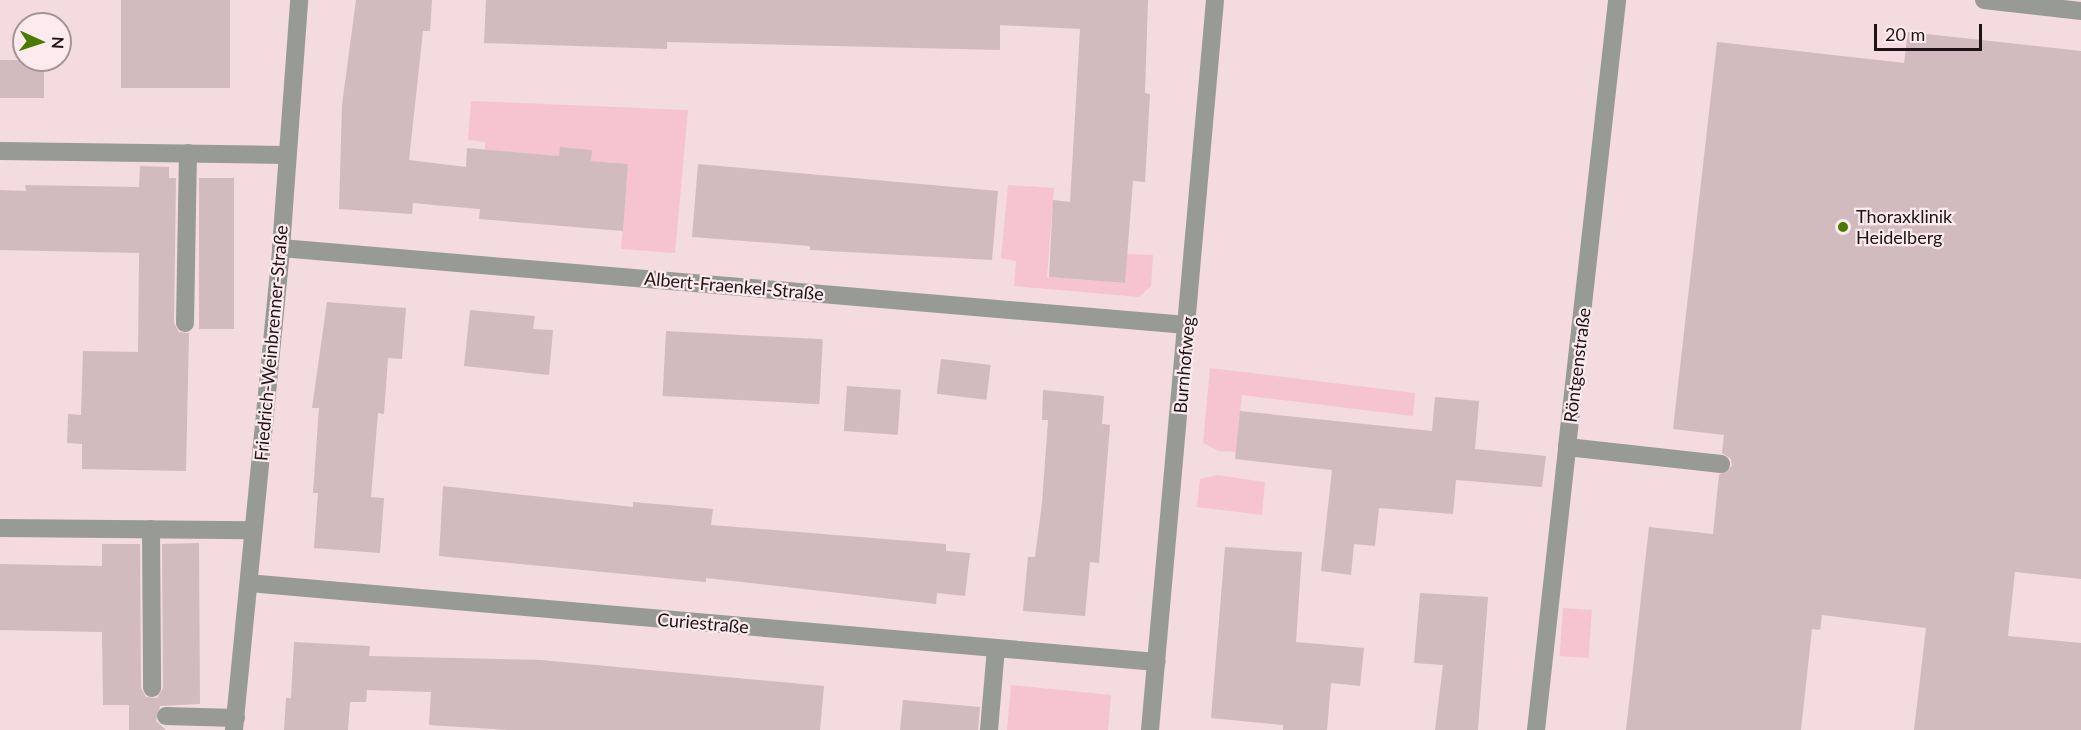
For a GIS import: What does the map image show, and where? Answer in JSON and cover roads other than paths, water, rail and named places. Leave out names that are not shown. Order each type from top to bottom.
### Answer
[{"type":"street","name":"Friedrich-Weinbrenner-Straße","points":[[235,724],[281,248],[300,0]]},
{"type":"street","name":"Burnhofweg","points":[[1150,730],[1215,0]]},
{"type":"street","name":"Röntgenstraße","points":[[1536,730],[1617,0]]},
{"type":"street","points":[[1984,0],[2081,11]]},
{"type":"street","points":[[0,150],[287,155]]},
{"type":"street","points":[[185,323],[188,153]]},
{"type":"street","name":"Albert-Fraenkel-Straße","points":[[281,248],[1187,325]]},
{"type":"street","points":[[1567,447],[1721,464]]},
{"type":"street","points":[[0,528],[253,530]]},
{"type":"street","points":[[151,529],[152,688]]},
{"type":"street","name":"Curiestraße","points":[[249,583],[1157,662]]},
{"type":"street","points":[[989,730],[996,648]]},
{"type":"street","points":[[166,716],[235,724]]},
{"type":"place","name":"Thoraxklinik Heidelberg","points":[[1843,227]]}]
